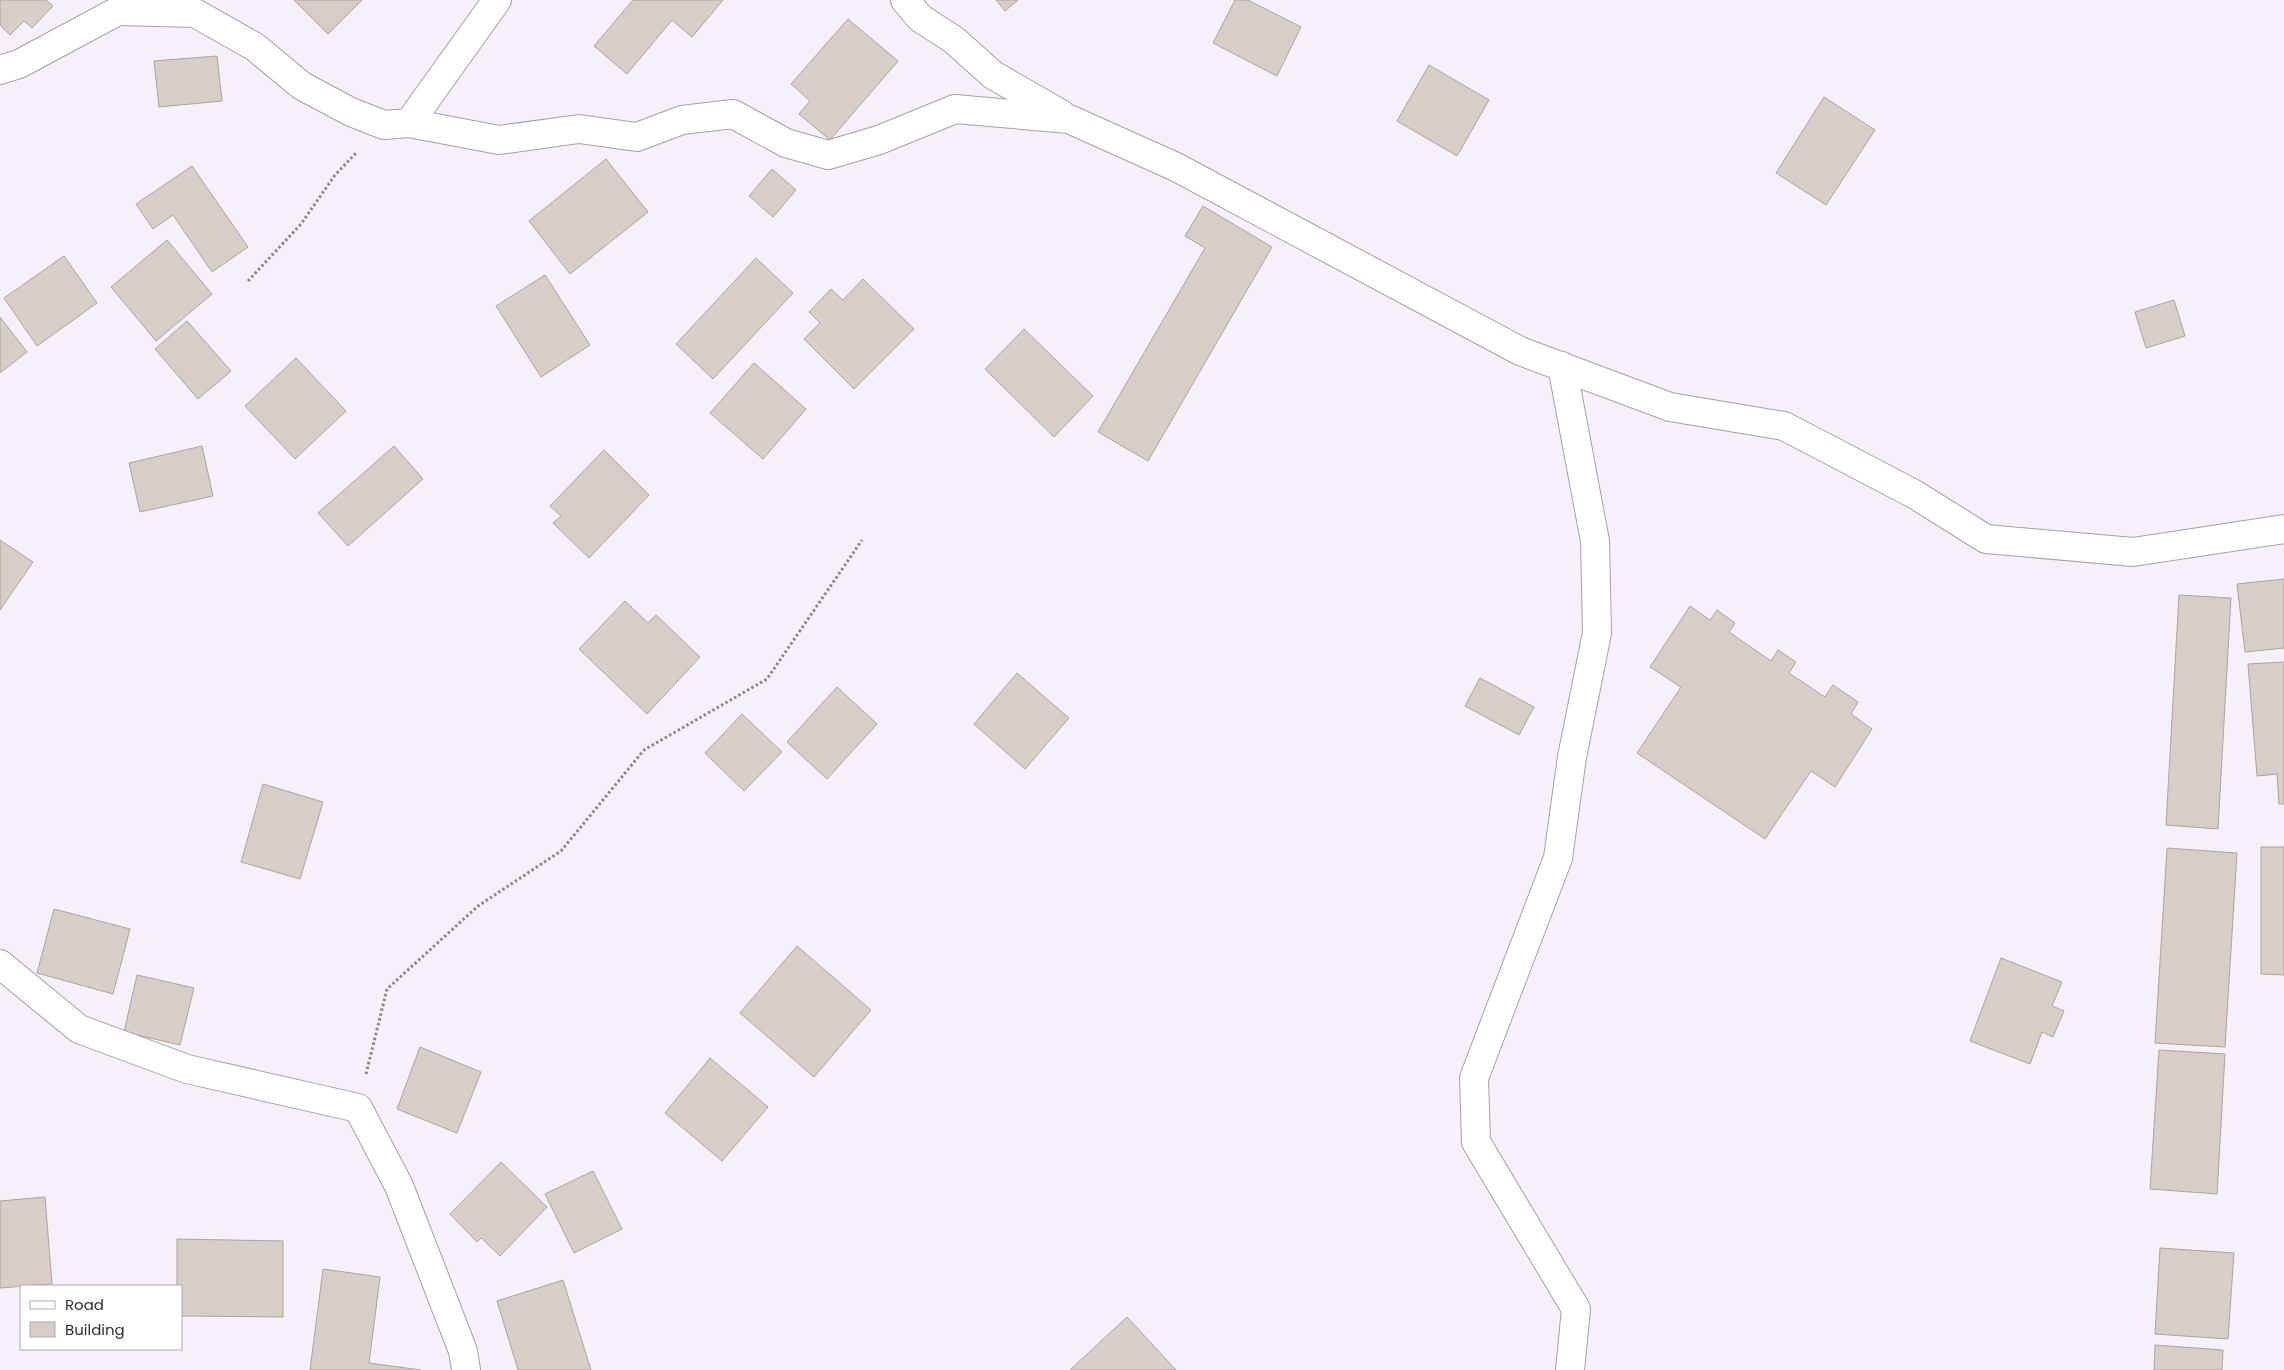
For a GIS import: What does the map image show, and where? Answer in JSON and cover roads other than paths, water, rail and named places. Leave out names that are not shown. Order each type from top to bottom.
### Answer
[{"type":"street","points":[[396,124],[497,0]]},
{"type":"street","points":[[905,0],[920,18],[954,40],[993,75],[1069,119],[1176,166],[1520,351],[1670,407],[1784,426],[1914,494],[1986,539],[2133,552],[2284,529]]},
{"type":"street","points":[[0,70],[19,64],[125,6],[195,13],[255,47],[302,86],[351,112],[396,124],[499,140],[579,129],[637,137],[682,120],[733,114],[786,143],[828,155],[879,140],[955,109],[1069,119]]},
{"type":"street","points":[[1562,366],[1595,541],[1597,633],[1572,757],[1558,858],[1474,1078],[1476,1142],[1576,1310],[1570,1370]]},
{"type":"street","points":[[0,964],[78,1029],[187,1069],[358,1108],[399,1186],[463,1351],[466,1370]]}]
